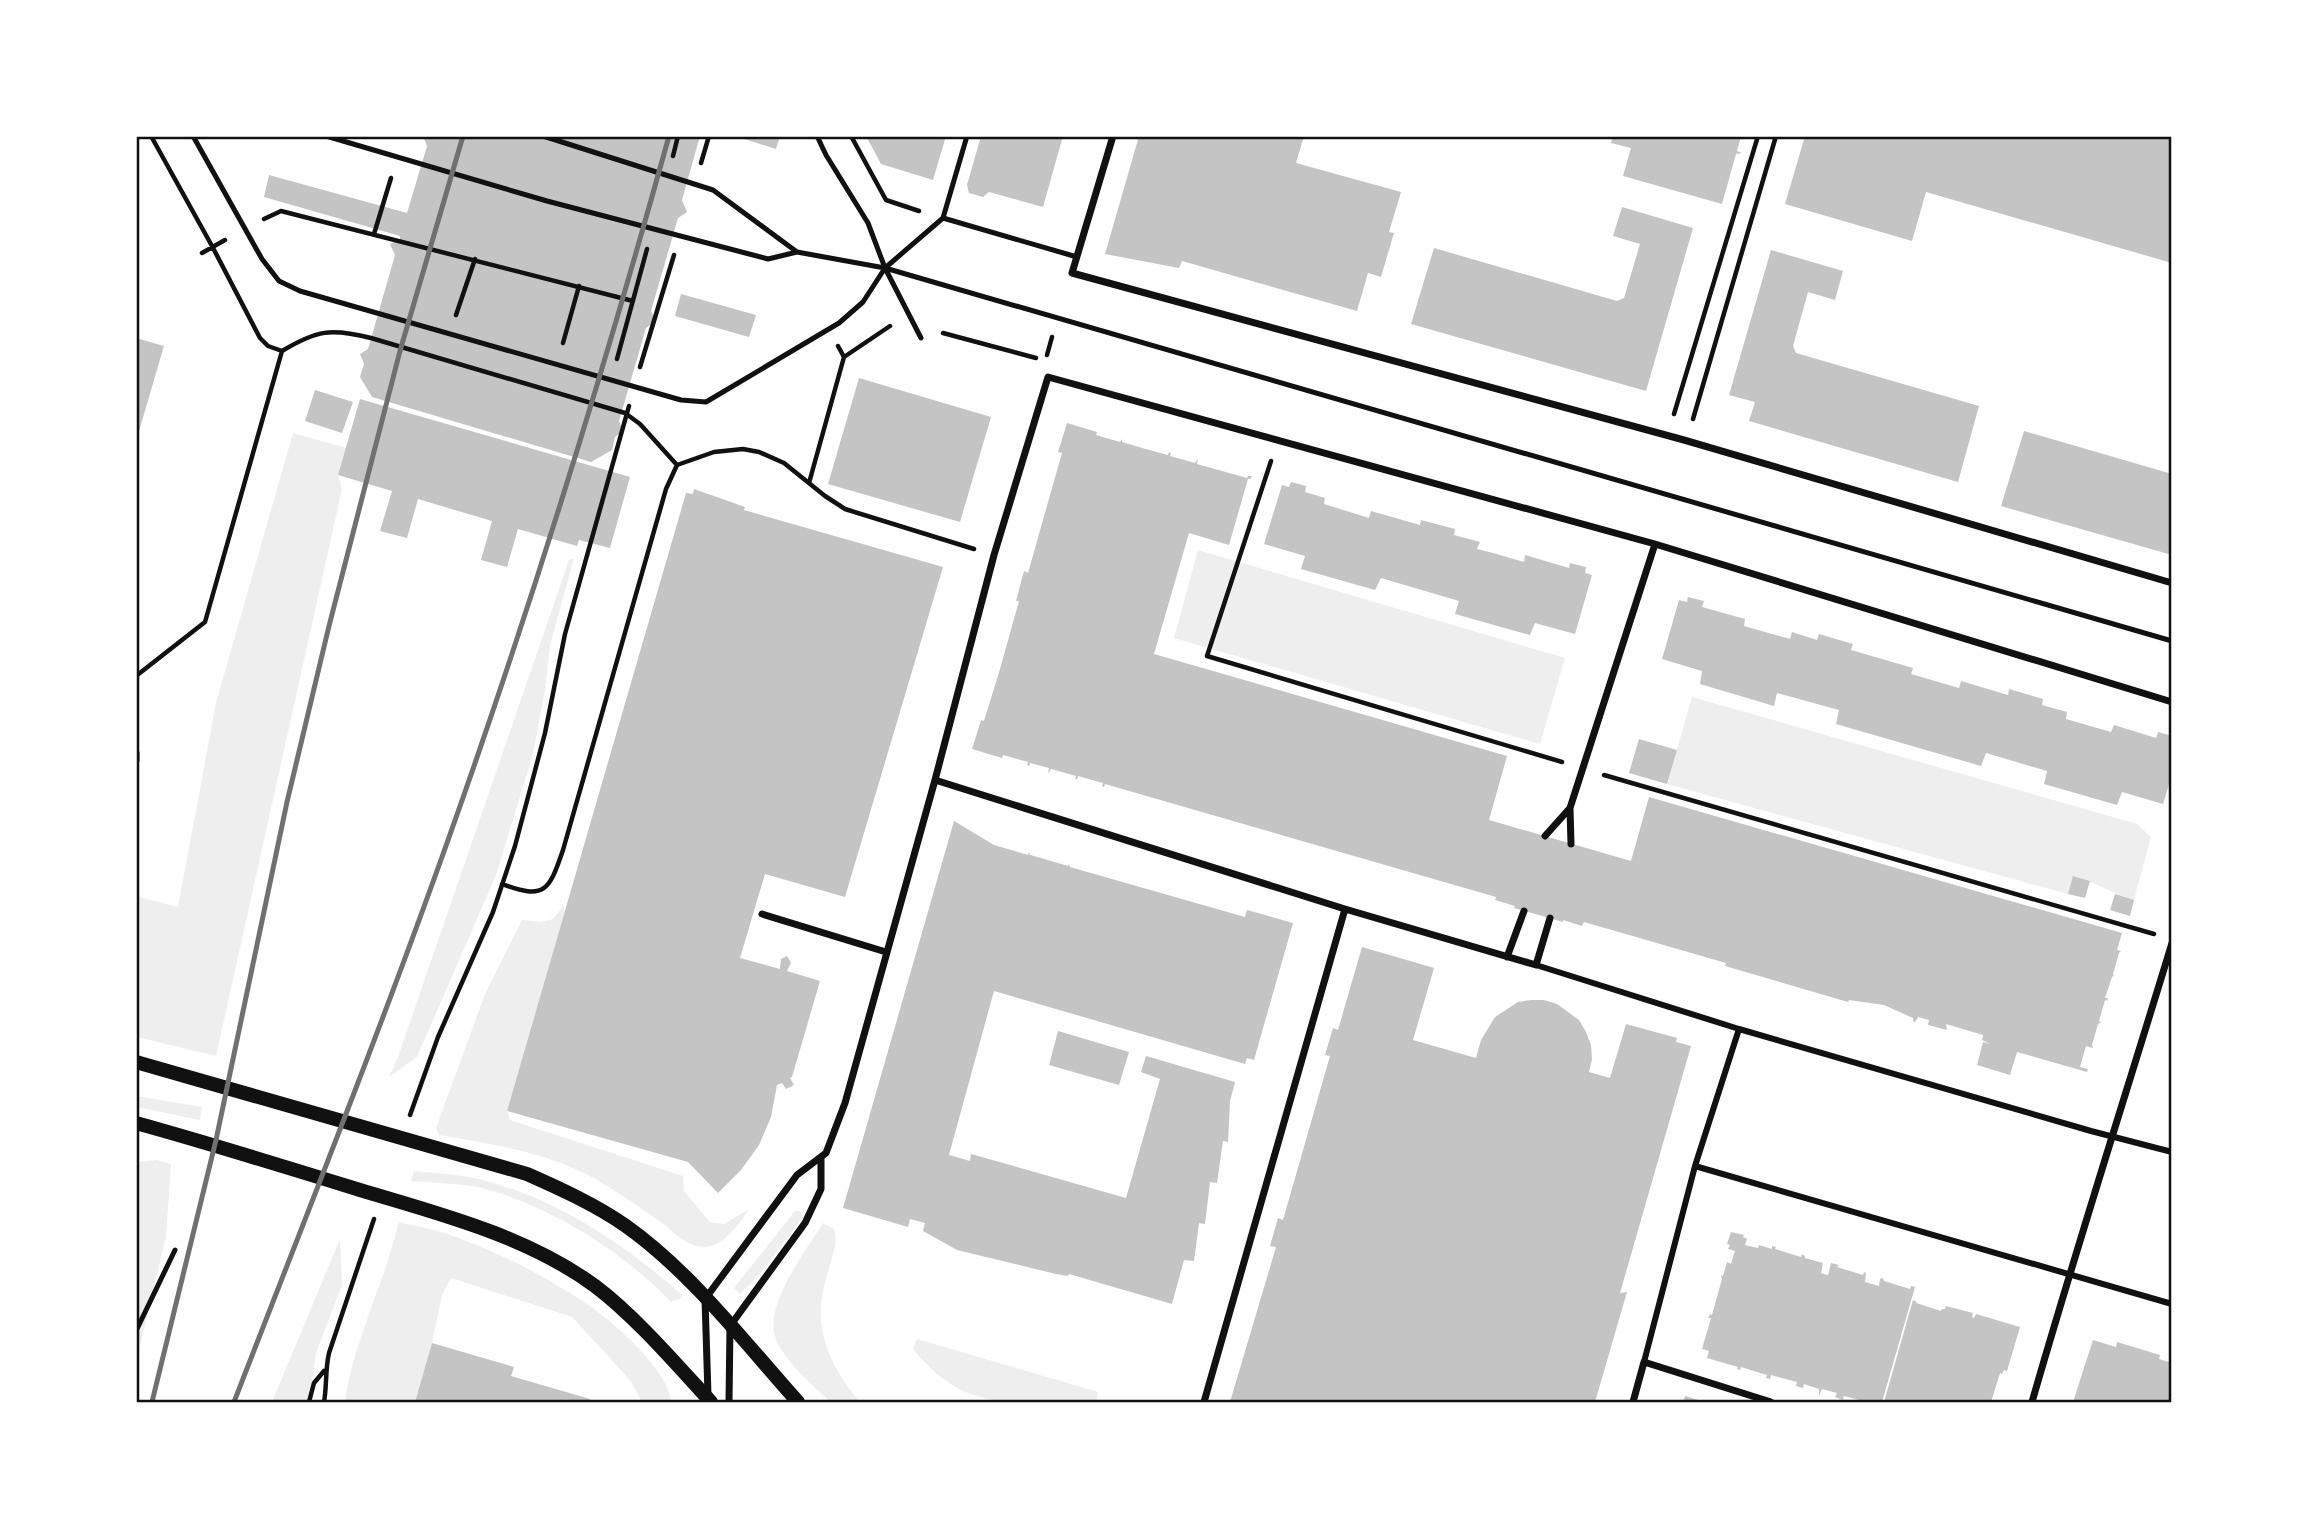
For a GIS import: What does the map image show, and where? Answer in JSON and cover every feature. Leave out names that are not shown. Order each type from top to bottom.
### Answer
[{"type":"main road","points":[[136,1062],[527,1174],[567,1191],[625,1226],[678,1268],[798,1402]]},
{"type":"main road","points":[[136,1123],[411,1205],[537,1251],[594,1285],[620,1307],[708,1401]]},
{"type":"street","points":[[1113,136],[1072,273],[1687,441],[2172,583]]},
{"type":"street","points":[[708,1401],[705,1299],[797,1175],[826,1153],[845,1103],[995,555],[1048,377],[1655,544],[2172,702]]},
{"type":"street","points":[[1571,844],[1570,808],[1655,544]]},
{"type":"street","points":[[136,753],[136,760]]},
{"type":"street","points":[[935,780],[1739,1029],[2172,1152]]},
{"type":"street","points":[[1545,836],[1570,808]]},
{"type":"street","points":[[1204,1402],[1345,909]]},
{"type":"street","points":[[1507,957],[1524,911]]},
{"type":"street","points":[[762,914],[886,952]]},
{"type":"street","points":[[1536,965],[1550,918]]},
{"type":"street","points":[[2032,1402],[2172,943]]},
{"type":"street","points":[[1633,1402],[1695,1166],[1739,1029]]},
{"type":"street","points":[[729,1402],[730,1326],[805,1223],[821,1188],[821,1158]]},
{"type":"street","points":[[1695,1166],[2172,1304]]},
{"type":"street","points":[[1644,1362],[1771,1402]]},
{"type":"lane","points":[[192,136],[262,259],[279,281],[300,291],[611,381],[671,398],[706,402],[839,323],[863,302],[885,268],[943,218],[967,136]]},
{"type":"lane","points":[[326,136],[396,159],[768,259],[797,251]]},
{"type":"lane","points":[[543,136],[713,190],[797,251],[885,268],[2172,641]]},
{"type":"lane","points":[[817,136],[868,223],[885,268],[921,338]]},
{"type":"lane","points":[[943,218],[1077,257]]},
{"type":"lane","points":[[136,1331],[175,1250]]},
{"type":"path","points":[[151,136],[260,338],[268,346],[282,351]]},
{"type":"path","points":[[667,176],[678,136]]},
{"type":"path","points":[[697,175],[709,136]]},
{"type":"path","points":[[851,136],[886,200],[943,218]]},
{"type":"path","points":[[1668,436],[1758,136]]},
{"type":"path","points":[[1687,441],[1776,136]]},
{"type":"path","points":[[374,234],[396,159]]},
{"type":"path","points":[[202,253],[281,211],[633,301]]},
{"type":"path","points":[[603,407],[652,229]]},
{"type":"path","points":[[637,380],[675,251]]},
{"type":"path","points":[[453,326],[475,259]]},
{"type":"path","points":[[561,348],[579,286]]},
{"type":"path","points":[[809,484],[844,356],[828,330]]},
{"type":"path","points":[[136,676],[205,622],[282,351],[307,336],[322,332],[353,334],[625,413],[635,419],[677,465]]},
{"type":"path","points":[[409,1118],[438,1037],[493,912],[534,781],[565,634],[629,405]]},
{"type":"path","points":[[1278,440],[1207,656],[1582,769],[2154,934]]},
{"type":"path","points":[[502,884],[533,893],[545,888],[552,879],[563,850],[666,489],[677,465],[714,452],[743,449],[759,452],[784,463],[845,509],[995,555]]},
{"type":"path","points":[[324,1402],[325,1370],[375,1217]]},
{"type":"path","points":[[309,1402],[314,1383],[325,1370]]},
{"type":"shaded area","points":[[293,433],[346,448],[338,475],[342,489],[216,1056],[137,1037],[136,896],[178,907],[216,703]]},
{"type":"shaded area","points":[[1198,550],[1565,658],[1540,744],[1174,638]]},
{"type":"shaded area","points":[[574,558],[550,645],[533,754],[496,875],[417,1057],[389,1077],[569,560]]},
{"type":"shaded area","points":[[1692,697],[2137,824],[2151,837],[2134,900],[2074,876],[2068,894],[1667,784]]},
{"type":"shaded area","points":[[564,905],[564,914],[507,1111],[510,1120],[683,1176],[684,1191],[710,1222],[724,1224],[749,1209],[727,1236],[713,1246],[687,1243],[614,1191],[567,1166],[526,1152],[439,1135],[436,1128],[485,994],[522,920],[540,922],[553,919]]},
{"type":"shaded area","points":[[136,1096],[202,1107],[200,1120],[137,1107]]},
{"type":"shaded area","points":[[157,1160],[171,1164],[166,1237],[137,1358],[137,1162]]},
{"type":"shaded area","points":[[414,1171],[478,1179],[506,1187],[561,1210],[612,1241],[682,1295],[680,1299],[671,1302],[608,1248],[533,1206],[482,1188],[411,1181]]},
{"type":"shaded area","points":[[795,1211],[800,1211],[803,1217],[760,1274],[740,1294],[734,1288]]},
{"type":"shaded area","points":[[399,1222],[436,1230],[488,1250],[536,1273],[581,1300],[636,1345],[660,1375],[668,1389],[671,1402],[640,1402],[630,1380],[572,1317],[451,1278],[442,1295],[415,1402],[345,1402],[355,1358]]},
{"type":"shaded area","points":[[823,1223],[834,1229],[836,1240],[822,1296],[823,1331],[837,1369],[860,1402],[831,1402],[791,1363],[775,1336],[773,1323],[781,1293]]},
{"type":"shaded area","points":[[340,1239],[342,1285],[316,1353],[309,1402],[272,1402]]},
{"type":"shaded area","points":[[917,1339],[1098,1392],[1096,1402],[1018,1403],[974,1395],[953,1385],[933,1370],[913,1349]]},
{"type":"building","points":[[423,136],[700,136],[682,200],[687,212],[678,218],[651,311],[656,321],[646,328],[619,421],[623,431],[615,437],[612,450],[591,462],[372,397],[360,377],[364,364],[360,354],[368,349],[395,255],[390,244],[400,239],[400,236],[264,197],[269,175],[407,213],[427,146]]},
{"type":"building","points":[[735,136],[780,136],[776,149]]},
{"type":"building","points":[[866,136],[946,136],[933,180],[881,164]]},
{"type":"building","points":[[981,136],[1063,136],[1043,207],[989,192],[983,197],[969,193],[967,185]]},
{"type":"building","points":[[1139,136],[1304,136],[1296,163],[1401,192],[1389,232],[1394,233],[1381,277],[1368,273],[1357,311],[1182,261],[1179,268],[1105,254]]},
{"type":"building","points":[[1613,136],[1741,136],[1737,151],[1742,153],[1736,154],[1722,204],[1623,176],[1631,148],[1611,143]]},
{"type":"building","points":[[1805,136],[2163,136],[2172,139],[2172,263],[1926,192],[1912,241],[1785,204]]},
{"type":"building","points":[[1622,207],[1693,228],[1646,391],[1411,324],[1434,248],[1617,301],[1624,298],[1640,244],[1613,236]]},
{"type":"building","points":[[1771,250],[1843,271],[1835,300],[1808,292],[1793,346],[1796,353],[1979,406],[1958,482],[1749,421],[1755,402],[1729,395]]},
{"type":"building","points":[[681,294],[756,315],[749,337],[675,316]]},
{"type":"building","points":[[136,338],[164,346],[137,438],[136,438]]},
{"type":"building","points":[[859,378],[991,417],[960,522],[828,484]]},
{"type":"building","points":[[315,390],[353,402],[342,433],[305,421]]},
{"type":"building","points":[[360,399],[630,477],[610,548],[579,540],[577,546],[518,529],[507,567],[481,560],[492,521],[418,499],[407,538],[380,531],[392,491],[338,475]]},
{"type":"building","points":[[1067,423],[1120,442],[1122,439],[1122,442],[1142,448],[1168,455],[1169,452],[1170,456],[1195,463],[1198,458],[1197,464],[1247,478],[1252,476],[1248,479],[1229,545],[1189,533],[1154,654],[1507,756],[1489,820],[1631,861],[1649,797],[2122,933],[2117,950],[2121,951],[2105,998],[2108,998],[2105,1000],[2093,1048],[2086,1046],[2080,1067],[2088,1069],[2087,1072],[2017,1052],[2010,1075],[1977,1065],[1983,1042],[1990,1044],[1982,1040],[1983,1035],[1946,1024],[1947,1030],[1928,1025],[1929,1020],[1918,1017],[1915,1022],[1913,1018],[1884,1005],[1848,1002],[1584,922],[1582,926],[1563,922],[1514,908],[1515,906],[1495,900],[1496,897],[1105,784],[1104,787],[1103,783],[1078,776],[1075,779],[1076,776],[1051,769],[1048,774],[1049,768],[1030,763],[1029,766],[1028,762],[972,749],[1000,669],[1019,601],[1016,601],[1024,571],[1028,573],[1062,453],[1058,452]]},
{"type":"building","points":[[2024,431],[2172,474],[2172,555],[2001,506]]},
{"type":"building","points":[[1291,482],[1306,486],[1305,492],[1325,498],[1324,504],[1369,518],[1371,511],[1420,525],[1421,520],[1455,529],[1454,535],[1480,542],[1477,549],[1524,562],[1525,555],[1569,568],[1570,563],[1586,567],[1585,573],[1592,575],[1575,634],[1535,623],[1530,635],[1455,614],[1459,601],[1381,578],[1375,590],[1301,569],[1305,556],[1264,544],[1282,485],[1289,487]]},
{"type":"building","points":[[694,489],[745,507],[744,510],[943,567],[845,897],[765,874],[740,958],[780,969],[781,959],[787,956],[791,963],[787,971],[820,981],[790,1078],[794,1085],[786,1089],[782,1083],[777,1085],[771,1117],[759,1145],[741,1170],[718,1193],[688,1162],[507,1111],[686,493],[693,494]]},
{"type":"building","points":[[1688,597],[1704,601],[1702,607],[1745,619],[1744,626],[1790,639],[1792,632],[1817,640],[1819,634],[1853,644],[1851,650],[1913,668],[1911,674],[1959,688],[1961,681],[2008,695],[2009,689],[2043,699],[2042,705],[2067,712],[2066,719],[2111,732],[2114,725],[2156,738],[2158,732],[2172,736],[2172,774],[2163,804],[2122,792],[2117,805],[2044,784],[2047,771],[1986,753],[1981,766],[1836,724],[1839,710],[1777,693],[1774,706],[1700,684],[1702,671],[1662,659],[1679,600],[1687,602]]},
{"type":"building","points":[[1639,739],[1677,750],[1667,784],[1629,773]]},
{"type":"building","points":[[954,821],[994,845],[1028,855],[1029,852],[1030,855],[1068,866],[1069,864],[1070,867],[1245,917],[1247,910],[1293,923],[1254,1060],[1247,1058],[1245,1064],[994,991],[949,1155],[970,1161],[971,1154],[1126,1198],[1160,1079],[1141,1072],[1146,1056],[1235,1082],[1230,1101],[1228,1142],[1223,1141],[1217,1183],[1210,1182],[1205,1224],[1199,1223],[1194,1261],[1184,1260],[1172,1304],[1069,1274],[1056,1274],[957,1250],[923,1231],[925,1223],[910,1219],[908,1227],[843,1208]]},
{"type":"building","points":[[2073,876],[2090,881],[2085,898],[2068,894]]},
{"type":"building","points":[[2115,894],[2134,900],[2130,916],[2110,910]]},
{"type":"building","points":[[1362,947],[1434,968],[1413,1040],[1476,1058],[1481,1040],[1495,1017],[1518,1002],[1544,1000],[1557,1004],[1579,1020],[1591,1045],[1589,1072],[1610,1078],[1626,1024],[1677,1038],[1676,1042],[1691,1046],[1620,1293],[1627,1292],[1595,1402],[1230,1402],[1276,1247],[1270,1246],[1278,1218],[1283,1220],[1330,1056],[1325,1055],[1333,1028],[1338,1030]]},
{"type":"building","points":[[1058,1031],[1129,1052],[1119,1085],[1049,1065]]},
{"type":"building","points":[[1731,1232],[1744,1235],[1747,1239],[1745,1245],[1772,1249],[1772,1246],[1823,1263],[1821,1273],[1828,1275],[1831,1263],[1863,1275],[1864,1272],[1865,1282],[1879,1286],[1880,1279],[1883,1278],[1884,1281],[1910,1289],[1911,1286],[1915,1287],[1882,1402],[1858,1402],[1859,1400],[1844,1396],[1843,1400],[1835,1397],[1837,1393],[1822,1389],[1819,1396],[1819,1389],[1804,1384],[1803,1388],[1799,1387],[1796,1386],[1797,1382],[1771,1375],[1770,1379],[1766,1378],[1767,1375],[1741,1367],[1740,1370],[1738,1367],[1707,1358],[1709,1351],[1702,1349],[1711,1318],[1708,1318],[1712,1315],[1721,1275],[1723,1276],[1727,1262],[1731,1264],[1735,1251],[1728,1249]]},
{"type":"building","points":[[1913,1300],[1941,1311],[1946,1306],[1973,1313],[1974,1318],[1976,1314],[2020,1327],[2007,1371],[2000,1373],[1991,1402],[1884,1402]]},
{"type":"building","points":[[2093,1340],[2116,1347],[2117,1342],[2160,1355],[2159,1359],[2172,1363],[2172,1402],[2073,1402]]},
{"type":"building","points":[[432,1343],[514,1367],[511,1376],[590,1399],[589,1402],[415,1402]]},
{"type":"building","points":[[1685,1396],[1705,1402],[1683,1402]]},
{"type":"railway","points":[[152,1402],[216,1140],[287,802],[329,626],[400,351],[463,136]]},
{"type":"railway","points":[[234,1402],[396,984],[478,755],[564,491],[669,136]]}]
